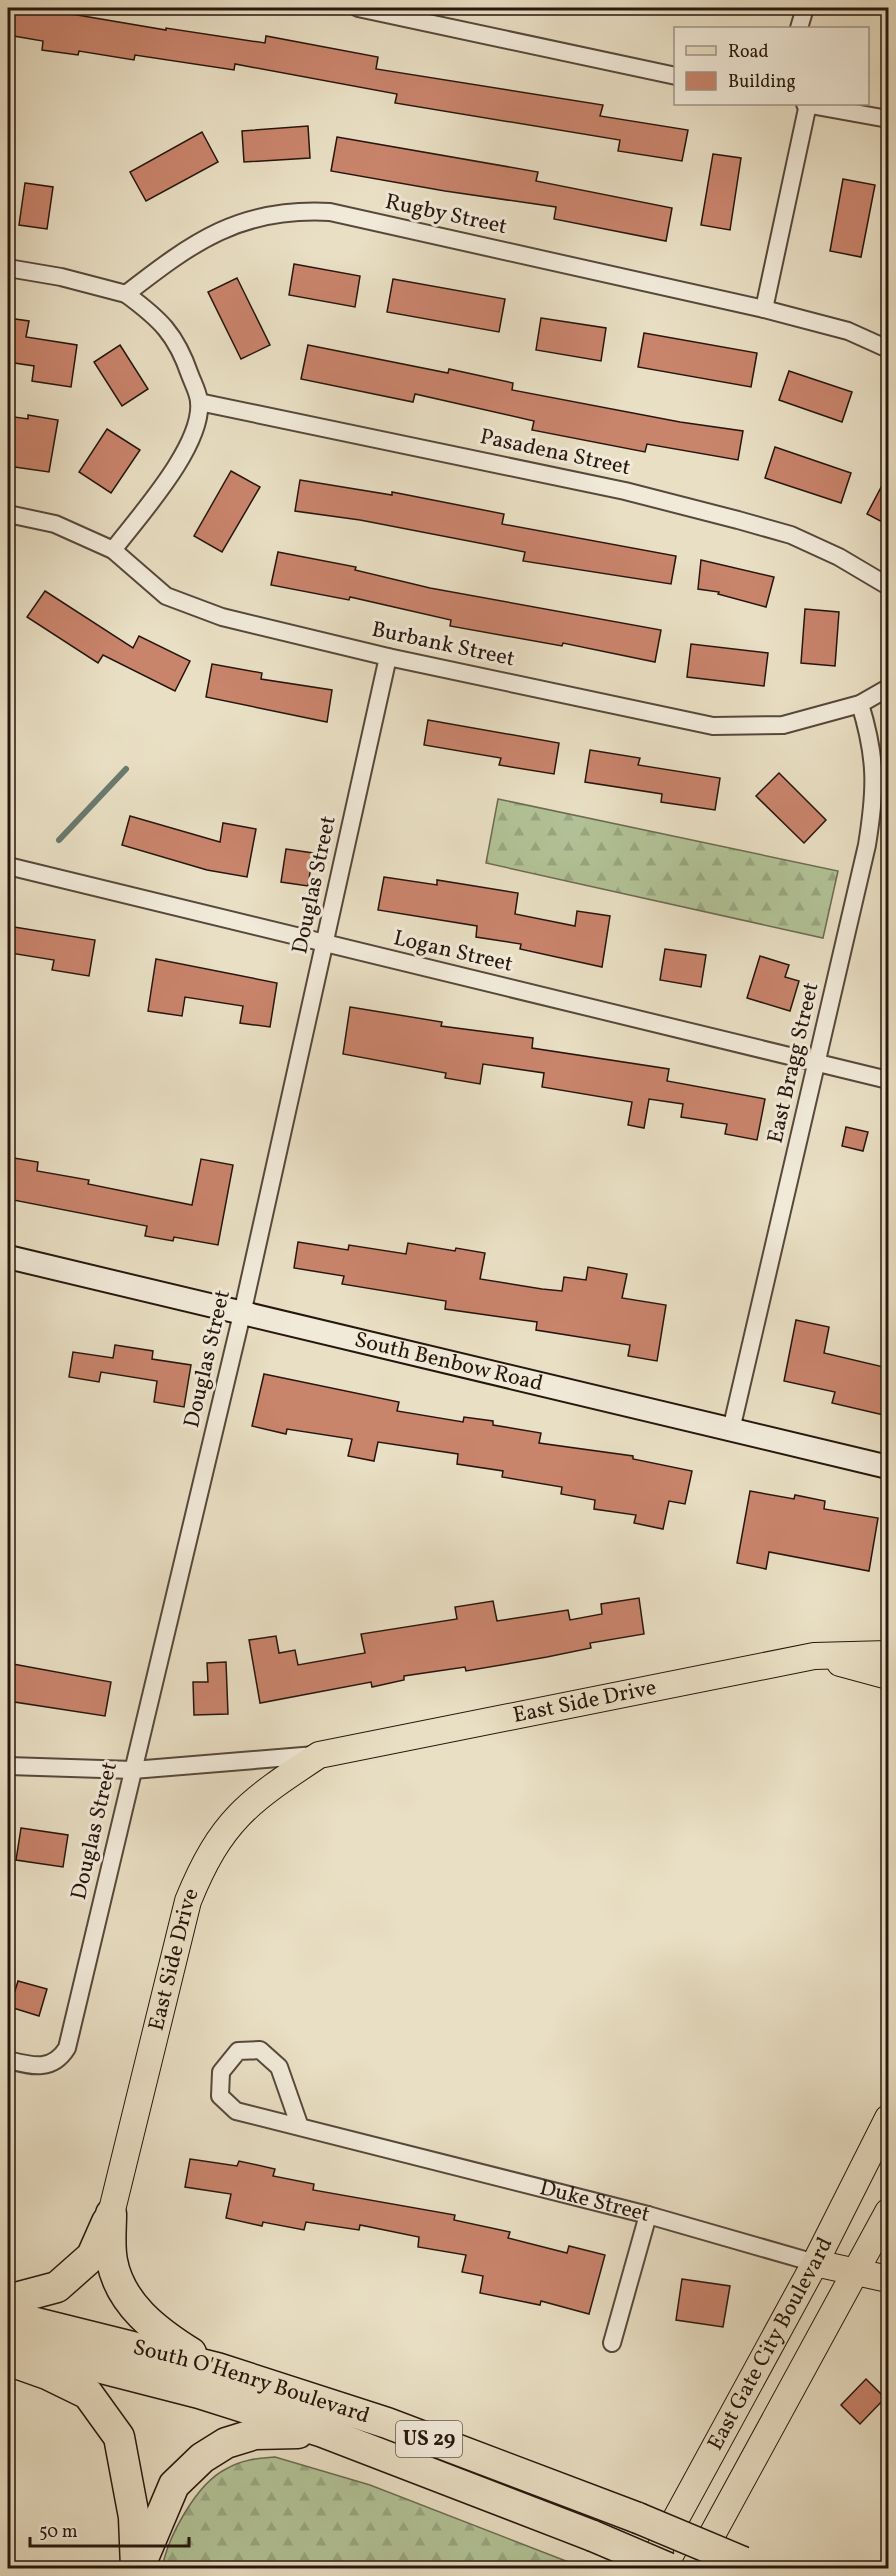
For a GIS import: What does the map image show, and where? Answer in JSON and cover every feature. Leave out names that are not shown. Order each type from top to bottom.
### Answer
[{"type":"highway","points":[[8,2300],[57,2287],[92,2256],[111,2214]]},
{"type":"highway","points":[[111,2214],[111,2260],[120,2289],[156,2331],[217,2368]]},
{"type":"highway","name":"South O'Henry Boulevard","points":[[8,2316],[217,2368],[387,2423],[638,2518],[751,2565]]},
{"type":"highway","name":"South O'Henry Boulevard","points":[[8,2344],[199,2393],[322,2433],[593,2536],[668,2568]]},
{"type":"highway","points":[[8,2360],[47,2373],[88,2394],[119,2437],[134,2517],[138,2568]]},
{"type":"highway","points":[[138,2568],[174,2485],[202,2458],[226,2443],[255,2434],[322,2433]]},
{"type":"main road","name":"South Benbow Road","points":[[8,1257],[888,1467]]},
{"type":"main road","name":"East Side Drive","points":[[111,2214],[188,1901],[203,1865],[220,1836],[245,1807],[319,1755],[814,1656],[888,1654]]},
{"type":"main road","points":[[814,1656],[888,1676]]},
{"type":"main road","name":"East Gate City Boulevard","points":[[649,2568],[815,2263],[888,2118]]},
{"type":"main road","name":"East Gate City Boulevard","points":[[694,2568],[858,2272],[888,2212]]},
{"type":"main road","name":"Duke Street","points":[[815,2263],[888,2279]]},
{"type":"street","points":[[358,8],[674,76]]},
{"type":"street","points":[[800,27],[805,8]]},
{"type":"street","points":[[764,309],[807,105]]},
{"type":"street","points":[[812,105],[888,119]]},
{"type":"street","name":"Rugby Street","points":[[126,294],[208,235],[253,217],[294,210],[330,212],[764,309],[848,331],[888,349]]},
{"type":"street","points":[[8,268],[61,277],[126,294],[154,314],[180,347],[199,402],[190,443],[166,482],[113,550]]},
{"type":"street","name":"Pasadena Street","points":[[199,402],[625,491],[791,534],[839,556],[888,586]]},
{"type":"street","name":"Burbank Street","points":[[8,514],[56,524],[113,550],[166,596],[222,617],[388,657],[713,726],[783,725],[860,704],[888,688]]},
{"type":"street","name":"Douglas Street","points":[[8,2060],[34,2066],[53,2064],[67,2048],[242,1314],[388,657]]},
{"type":"street","name":"East Bragg Street","points":[[731,1430],[867,845],[874,798],[875,767],[870,736],[860,704]]},
{"type":"street","name":"Logan Street","points":[[8,866],[325,945],[888,1080]]},
{"type":"street","name":"East Side Drive","points":[[8,1766],[133,1770],[319,1755]]},
{"type":"street","name":"Duke Street","points":[[300,2127],[279,2067],[260,2050],[238,2052],[221,2072],[220,2096],[236,2111],[648,2215],[815,2263]]},
{"type":"street","points":[[612,2343],[648,2215]]},
{"type":"green space","points":[[498,799],[838,871],[823,938],[486,863]]},
{"type":"green space","points":[[275,2457],[370,2485],[584,2568],[162,2568],[177,2527],[204,2486],[215,2476],[238,2463]]},
{"type":"building","points":[[8,8],[36,8],[166,30],[166,28],[265,43],[266,36],[378,57],[376,69],[603,105],[600,116],[688,130],[682,161],[618,151],[620,140],[395,103],[397,94],[235,64],[234,70],[135,55],[134,60],[79,51],[78,55],[42,50],[43,41],[8,35]]},
{"type":"building","points":[[308,126],[310,158],[244,162],[242,131]]},
{"type":"building","points":[[202,132],[218,162],[146,201],[130,172]]},
{"type":"building","points":[[337,137],[538,172],[536,181],[672,208],[666,241],[554,219],[556,207],[331,171]]},
{"type":"building","points":[[713,154],[741,158],[730,230],[701,225]]},
{"type":"building","points":[[843,179],[875,185],[861,257],[830,251]]},
{"type":"building","points":[[25,183],[53,187],[47,229],[19,225]]},
{"type":"building","points":[[294,264],[360,276],[355,307],[289,295]]},
{"type":"building","points":[[237,278],[270,345],[241,359],[208,292]]},
{"type":"building","points":[[393,279],[505,299],[499,332],[387,312]]},
{"type":"building","points":[[8,318],[29,321],[26,337],[77,345],[71,387],[32,381],[34,366],[8,362]]},
{"type":"building","points":[[541,318],[606,328],[601,361],[536,350]]},
{"type":"building","points":[[644,333],[757,353],[751,387],[638,367]]},
{"type":"building","points":[[120,345],[148,389],[122,406],[94,362]]},
{"type":"building","points":[[308,345],[448,373],[449,369],[513,383],[512,390],[680,422],[743,431],[738,460],[647,444],[645,452],[532,430],[534,421],[415,394],[413,402],[301,379]]},
{"type":"building","points":[[789,371],[852,392],[842,422],[779,400]]},
{"type":"building","points":[[28,415],[58,420],[49,472],[8,466],[8,416],[28,419]]},
{"type":"building","points":[[107,429],[140,450],[111,493],[79,472]]},
{"type":"building","points":[[775,447],[851,473],[841,503],[765,478]]},
{"type":"building","points":[[231,471],[260,487],[222,552],[194,536]]},
{"type":"building","points":[[888,474],[888,525],[867,514]]},
{"type":"building","points":[[300,480],[392,495],[392,492],[504,514],[502,524],[676,556],[671,584],[523,561],[525,552],[360,520],[295,511]]},
{"type":"building","points":[[278,552],[356,567],[355,570],[430,588],[661,630],[655,662],[563,643],[562,646],[450,626],[451,620],[350,597],[349,600],[271,585]]},
{"type":"building","points":[[701,560],[774,577],[766,607],[718,594],[719,592],[698,589]]},
{"type":"building","points":[[45,591],[133,648],[139,636],[190,661],[175,691],[103,655],[98,663],[27,617]]},
{"type":"building","points":[[805,609],[839,612],[835,666],[801,663]]},
{"type":"building","points":[[691,644],[768,653],[764,686],[687,677]]},
{"type":"building","points":[[212,664],[262,673],[261,679],[332,690],[327,722],[206,697]]},
{"type":"building","points":[[428,720],[559,743],[554,774],[499,765],[501,758],[424,745]]},
{"type":"building","points":[[590,750],[640,758],[638,765],[720,778],[715,810],[661,802],[662,794],[585,782]]},
{"type":"building","points":[[779,773],[826,820],[804,843],[756,796]]},
{"type":"building","points":[[130,816],[220,842],[223,823],[256,829],[247,877],[207,870],[122,845]]},
{"type":"building","points":[[286,849],[313,853],[308,886],[281,882]]},
{"type":"building","points":[[384,877],[437,885],[437,880],[518,893],[515,914],[575,926],[577,911],[610,916],[602,967],[520,949],[521,944],[476,937],[477,926],[378,910]]},
{"type":"building","points":[[14,927],[95,940],[89,976],[52,970],[54,960],[10,953]]},
{"type":"building","points":[[665,949],[706,955],[701,987],[660,980]]},
{"type":"building","points":[[760,956],[789,965],[785,977],[799,981],[790,1011],[747,998]]},
{"type":"building","points":[[156,959],[277,983],[270,1027],[240,1023],[243,1006],[185,997],[182,1016],[148,1011]]},
{"type":"building","points":[[350,1007],[442,1022],[441,1026],[533,1038],[532,1048],[669,1069],[667,1081],[765,1099],[757,1140],[725,1134],[727,1124],[681,1117],[683,1104],[649,1099],[644,1128],[628,1125],[632,1102],[542,1087],[544,1073],[483,1064],[480,1084],[445,1078],[446,1073],[343,1054]]},
{"type":"building","points":[[846,1127],[868,1132],[863,1151],[842,1146]]},
{"type":"building","points":[[8,1157],[38,1162],[37,1171],[89,1180],[88,1184],[192,1205],[201,1159],[233,1165],[218,1245],[174,1237],[173,1241],[145,1236],[147,1226],[8,1199]]},
{"type":"building","points":[[298,1242],[348,1250],[349,1245],[406,1254],[408,1243],[455,1251],[456,1248],[485,1253],[480,1279],[562,1291],[564,1277],[586,1280],[588,1267],[627,1274],[622,1298],[666,1305],[657,1361],[628,1356],[630,1345],[536,1330],[537,1322],[445,1309],[446,1301],[342,1284],[344,1276],[294,1268]]},
{"type":"building","points":[[796,1320],[829,1327],[824,1353],[888,1368],[888,1416],[832,1403],[835,1392],[784,1381]]},
{"type":"building","points":[[115,1345],[153,1351],[152,1359],[191,1365],[184,1407],[154,1402],[157,1381],[101,1372],[99,1382],[69,1377],[73,1352],[113,1358]]},
{"type":"building","points":[[264,1374],[399,1402],[397,1411],[463,1422],[464,1417],[493,1421],[493,1425],[541,1433],[539,1443],[633,1456],[633,1459],[692,1471],[685,1504],[669,1501],[663,1529],[634,1523],[636,1515],[594,1509],[595,1500],[561,1494],[562,1487],[502,1477],[503,1471],[457,1464],[458,1454],[378,1442],[374,1461],[348,1456],[352,1439],[287,1429],[286,1434],[252,1426]]},
{"type":"building","points":[[750,1491],[794,1499],[795,1495],[825,1501],[824,1509],[878,1518],[869,1571],[769,1552],[766,1569],[737,1563]]},
{"type":"building","points":[[639,1598],[644,1634],[590,1643],[591,1648],[547,1657],[466,1671],[465,1667],[404,1676],[404,1680],[372,1687],[371,1682],[260,1703],[249,1640],[276,1636],[279,1653],[295,1650],[298,1665],[365,1653],[361,1634],[457,1619],[455,1607],[493,1601],[497,1621],[568,1610],[570,1620],[602,1614],[601,1604]]},
{"type":"building","points":[[226,1662],[228,1714],[194,1715],[193,1682],[208,1682],[207,1663]]},
{"type":"building","points":[[13,1664],[111,1682],[105,1716],[8,1701]]},
{"type":"building","points":[[21,1828],[68,1835],[63,1867],[16,1860]]},
{"type":"building","points":[[18,1981],[47,1989],[39,2016],[10,2007]]},
{"type":"building","points":[[190,2159],[237,2166],[239,2161],[275,2169],[273,2176],[314,2184],[313,2190],[455,2215],[454,2220],[510,2232],[508,2238],[567,2253],[569,2246],[605,2255],[589,2314],[541,2301],[540,2305],[480,2293],[483,2276],[462,2272],[466,2255],[418,2247],[419,2237],[360,2225],[359,2230],[306,2222],[304,2230],[263,2222],[262,2226],[226,2218],[231,2194],[185,2187]]},
{"type":"building","points":[[682,2279],[730,2286],[723,2327],[676,2320]]},
{"type":"building","points":[[866,2379],[885,2398],[860,2424],[841,2405]]},
{"type":"waterway","points":[[59,840],[126,769]]}]
